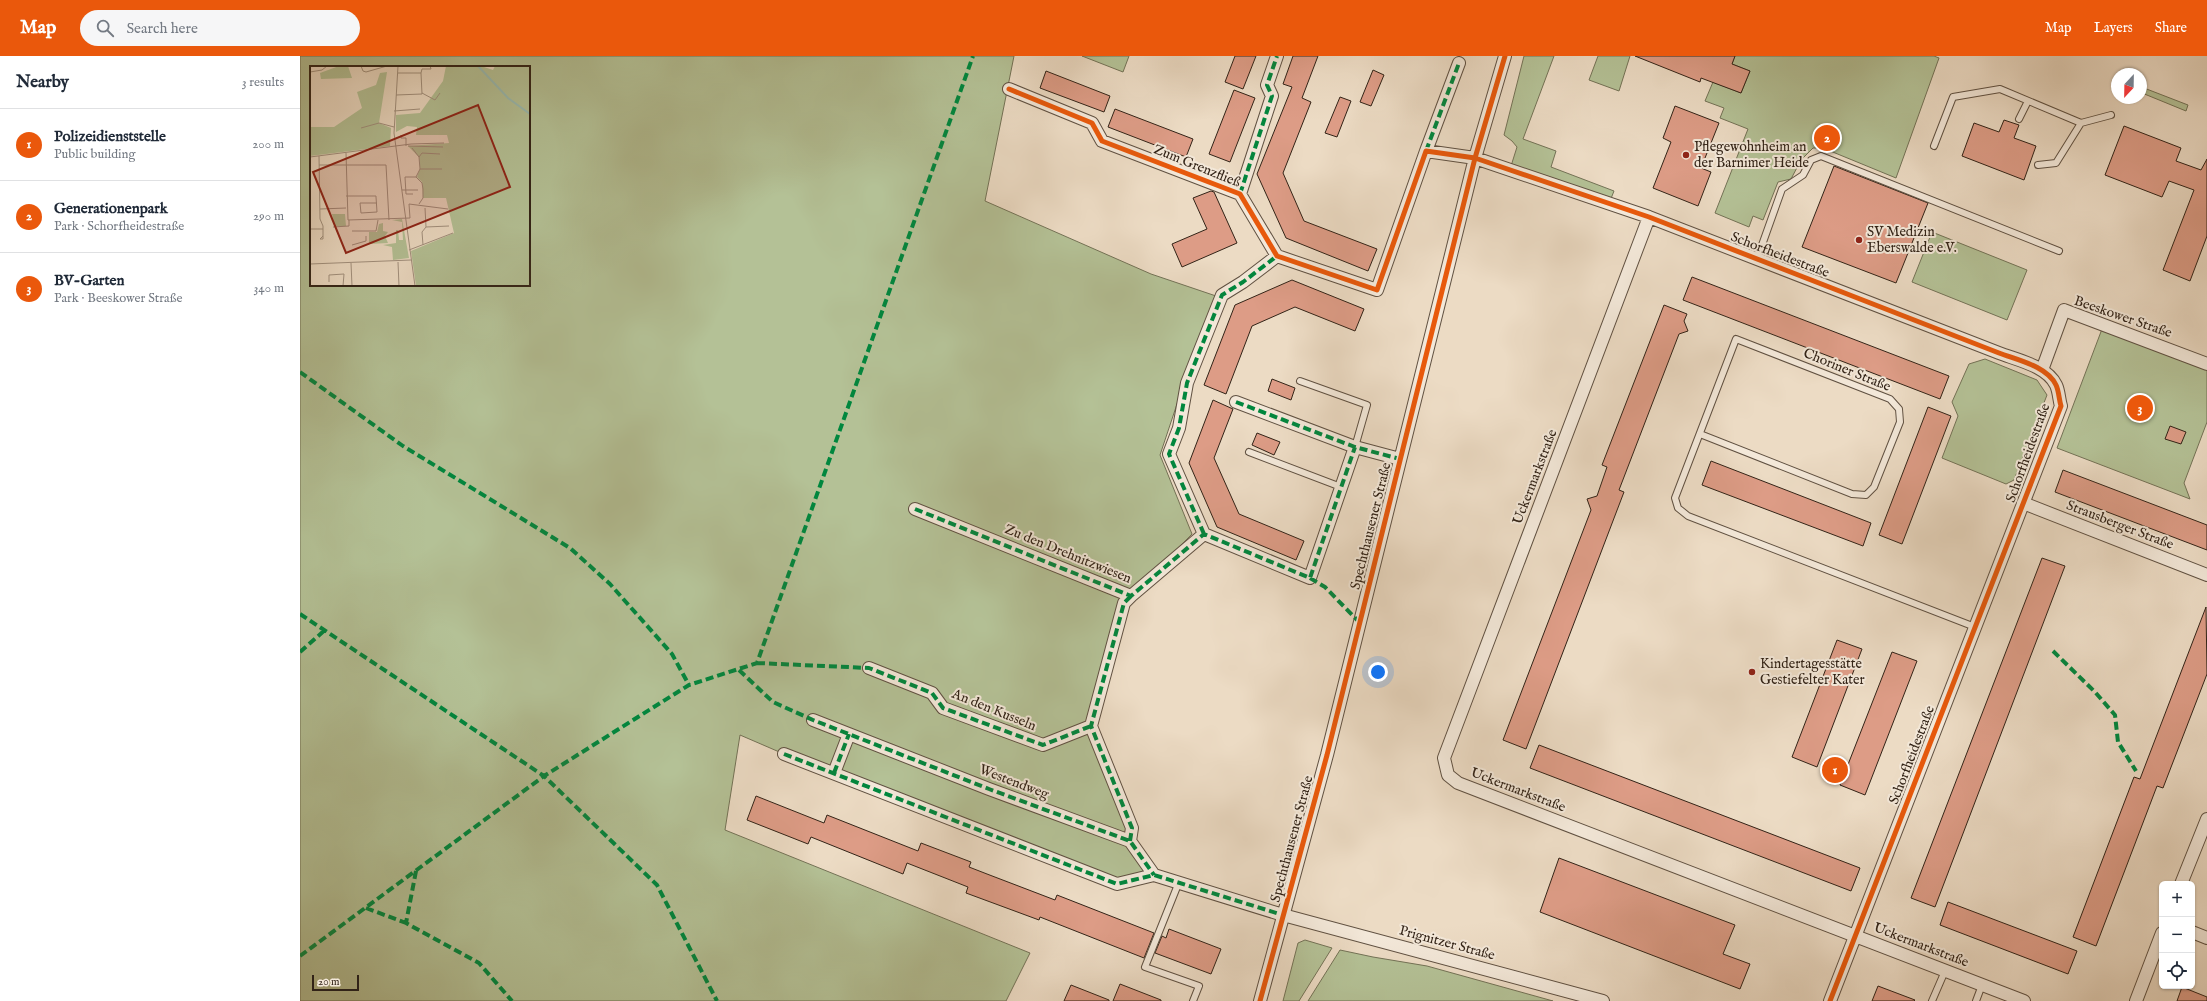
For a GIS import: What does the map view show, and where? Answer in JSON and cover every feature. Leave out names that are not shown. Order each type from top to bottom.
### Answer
[{"type":"street","points":[[1240,194],[1272,96],[1267,85],[1278,56]]},
{"type":"street","name":"Spechthausener Straße","points":[[1260,1001],[1324,768],[1475,158],[1505,56]]},
{"type":"street","points":[[1355,447],[1310,578],[1204,534],[1169,454],[1179,428],[1187,383],[1222,295],[1243,282],[1277,256],[1377,290],[1459,63]]},
{"type":"street","name":"Zum Grenzfließ","points":[[1009,89],[1092,123],[1102,141],[1240,194],[1277,256]]},
{"type":"street","points":[[1426,151],[1475,158]]},
{"type":"street","name":"Schorfheidestraße","points":[[1475,158],[1649,217],[2042,370],[2051,377],[2056,385],[2061,406],[1830,1001]]},
{"type":"street","name":"Uckermarkstraße","points":[[1649,217],[1444,758],[1448,775],[1458,783],[2024,1001]]},
{"type":"street","name":"Beeskower Straße","points":[[2042,370],[2064,310],[2207,364]]},
{"type":"street","points":[[1236,402],[1355,447],[1400,458]]},
{"type":"street","name":"Strausberger Straße","points":[[2023,503],[2207,574]]},
{"type":"street","name":"Zu den Drehnitzwiesen","points":[[915,509],[1131,596],[1204,534]]},
{"type":"street","points":[[1131,596],[1124,603],[1091,726],[1132,828],[1130,840],[1154,875]]},
{"type":"street","name":"An den Kusseln","points":[[869,668],[932,693],[943,708],[1043,745],[1091,726]]},
{"type":"street","name":"Westendweg","points":[[813,720],[989,789],[1130,840]]},
{"type":"street","points":[[834,773],[849,734]]},
{"type":"street","points":[[784,754],[1117,884],[1154,875],[1283,915]]},
{"type":"street","points":[[2182,881],[2204,838],[2207,819]]},
{"type":"street","name":"Prignitzer Straße","points":[[1283,915],[1603,1001]]},
{"type":"street","points":[[2195,933],[2207,938]]},
{"type":"street","points":[[2136,1001],[2159,941]]},
{"type":"lane","points":[[1934,146],[1953,97],[2000,89],[2081,123],[2111,115]]},
{"type":"lane","points":[[2019,118],[2028,101]]},
{"type":"lane","points":[[2038,165],[2056,163],[2081,123]]},
{"type":"lane","points":[[1757,259],[1782,189],[1803,175],[1811,160],[1821,156],[2059,251]]},
{"type":"lane","name":"Choriner Straße","points":[[1700,434],[1852,494],[1866,495],[1874,487],[1900,422],[1899,409],[1890,399],[1736,339],[1675,498],[1678,508],[1688,516],[1975,627]]},
{"type":"lane","points":[[1300,381],[1367,406],[1355,447]]},
{"type":"lane","points":[[1249,452],[1341,487]]},
{"type":"lane","points":[[1179,882],[1145,967],[1199,986],[1193,1001]]},
{"type":"lane","points":[[1932,1001],[1945,971]]},
{"type":"lane","points":[[1976,1001],[1982,985]]},
{"type":"green space","points":[[300,56],[1014,56],[985,201],[1151,274],[1219,297],[1184,383],[1160,455],[1192,534],[1124,603],[1091,726],[1132,828],[1130,841],[1154,875],[1117,884],[784,754],[740,735],[725,830],[1030,953],[1006,1001],[300,1001]]},
{"type":"green space","points":[[1082,56],[1129,56],[1123,72]]},
{"type":"green space","points":[[1524,56],[1554,56],[1523,139],[1556,151],[1551,167],[1614,191],[1610,201],[1511,166],[1517,147],[1504,135]]},
{"type":"green space","points":[[1598,56],[1630,56],[1619,91],[1589,80]]},
{"type":"green space","points":[[1735,56],[1934,56],[1939,58],[1896,178],[1823,148],[1813,148],[1801,160],[1791,179],[1778,182],[1763,220],[1753,216],[1749,227],[1715,213],[1748,129],[1720,118],[1724,108],[1705,101],[1713,82],[1741,93],[1750,71],[1732,64]]},
{"type":"green space","points":[[2147,89],[2188,105],[2186,111],[2147,95]]},
{"type":"green space","points":[[1932,232],[2027,270],[2007,320],[1912,282]]},
{"type":"green space","points":[[2102,329],[2207,370],[2207,422],[2184,483],[2190,499],[2057,448]]},
{"type":"green space","points":[[1985,359],[2037,380],[2047,395],[2014,480],[2006,484],[1942,458],[1958,416],[1952,402],[1969,364]]},
{"type":"green space","points":[[1305,940],[1332,948],[1299,1001],[1283,1001],[1298,943]]},
{"type":"green space","points":[[1340,950],[1427,966],[1553,1001],[1308,1001]]},
{"type":"building","points":[[1235,56],[1256,56],[1243,89],[1225,82]]},
{"type":"building","points":[[1293,56],[1318,56],[1302,98],[1311,102],[1283,173],[1304,221],[1377,249],[1368,271],[1286,238],[1257,174],[1292,87],[1283,84]]},
{"type":"building","points":[[1635,56],[1735,56],[1732,64],[1750,71],[1741,93],[1701,78],[1700,82]]},
{"type":"building","points":[[1373,70],[1384,75],[1371,106],[1360,102]]},
{"type":"building","points":[[1046,71],[1110,96],[1104,112],[1040,88]]},
{"type":"building","points":[[1234,90],[1255,98],[1230,162],[1209,154]]},
{"type":"building","points":[[1340,97],[1351,101],[1337,137],[1325,133]]},
{"type":"building","name":"Pflegewohnheim an der Barnimer Heide","points":[[1675,106],[1719,123],[1701,168],[1711,172],[1698,206],[1653,188],[1671,142],[1663,138]]},
{"type":"building","points":[[1115,109],[1193,139],[1186,157],[1108,127]]},
{"type":"building","points":[[2004,120],[2019,125],[2014,138],[2036,146],[2024,180],[1962,156],[1974,123],[1999,132]]},
{"type":"building","points":[[2124,126],[2181,148],[2176,161],[2201,170],[2207,159],[2207,236],[2190,281],[2163,270],[2194,190],[2169,181],[2162,197],[2105,175]]},
{"type":"building","name":"SV Medizin Eberswalde e.V.","points":[[1834,166],[1928,203],[1896,283],[1802,247]]},
{"type":"building","points":[[1211,191],[1214,192],[1237,243],[1182,267],[1172,244],[1207,229],[1193,198]]},
{"type":"building","points":[[1692,277],[1949,376],[1940,399],[1683,300]]},
{"type":"building","points":[[1292,280],[1364,309],[1355,331],[1295,307],[1252,326],[1226,394],[1204,385],[1235,305]]},
{"type":"building","points":[[1664,305],[1687,314],[1684,321],[1688,331],[1679,334],[1619,490],[1624,492],[1526,749],[1503,740],[1591,510],[1587,499],[1597,496],[1607,467],[1602,465]]},
{"type":"building","points":[[1272,379],[1295,388],[1291,400],[1268,391]]},
{"type":"building","points":[[1213,400],[1233,409],[1214,458],[1239,514],[1304,541],[1296,560],[1217,527],[1189,463]]},
{"type":"building","points":[[1928,407],[1951,416],[1902,544],[1879,535]]},
{"type":"building","points":[[2170,426],[2186,432],[2181,444],[2165,439]]},
{"type":"building","points":[[1257,433],[1280,442],[1274,455],[1252,445]]},
{"type":"building","points":[[1711,461],[1871,523],[1863,546],[1702,485]]},
{"type":"building","points":[[2063,470],[2207,525],[2207,550],[2055,492]]},
{"type":"building","points":[[2042,558],[2065,566],[1935,907],[1911,898]]},
{"type":"building","points":[[2206,607],[2207,674],[2163,788],[2157,786],[2096,946],[2073,937],[2134,777],[2140,779]]},
{"type":"building","points":[[1837,640],[1862,649],[1817,767],[1792,757]]},
{"type":"building","points":[[1892,652],[1917,661],[1865,795],[1840,785]]},
{"type":"building","points":[[1539,745],[1860,868],[1851,891],[1530,768]]},
{"type":"building","points":[[756,796],[824,823],[827,815],[918,851],[921,843],[971,862],[969,867],[987,874],[1055,900],[1057,895],[1154,933],[1144,958],[1040,917],[1039,920],[966,893],[968,887],[907,863],[903,874],[811,837],[808,844],[747,820]]},
{"type":"building","points":[[1559,858],[1735,925],[1723,954],[1750,964],[1740,989],[1540,912]]},
{"type":"building","points":[[1948,902],[2077,951],[2068,974],[1940,925]]},
{"type":"building","points":[[1169,929],[1221,949],[1211,974],[1155,953],[1162,936],[1166,938]]},
{"type":"building","points":[[1120,984],[1161,1000],[1161,1001],[1113,1001]]},
{"type":"building","points":[[1071,985],[1109,1000],[1109,1001],[1064,1001]]},
{"type":"building","points":[[1878,986],[1915,1000],[1872,1001]]},
{"type":"building","points":[[2181,989],[2187,989],[2207,997],[2207,1001],[2177,1001]]},
{"type":"marked path","points":[[300,956],[544,776],[689,685],[757,663],[973,56]]},
{"type":"marked path","points":[[1240,194],[1272,96],[1267,85],[1277,56]]},
{"type":"marked path","points":[[1426,151],[1459,63]]},
{"type":"marked path","points":[[1204,534],[1169,454],[1179,428],[1187,383],[1222,295],[1243,282],[1277,256]]},
{"type":"marked path","points":[[300,372],[403,446],[570,548],[610,584],[672,654],[689,685]]},
{"type":"marked path","points":[[1236,402],[1355,447],[1400,459]]},
{"type":"marked path","points":[[915,509],[1131,596],[1204,534],[1310,578],[1355,447]]},
{"type":"marked path","points":[[1310,578],[1325,587],[1360,623]]},
{"type":"marked path","points":[[1130,841],[1132,828],[1091,726],[1124,603],[1131,596]]},
{"type":"marked path","points":[[300,614],[544,776],[657,885],[717,1001]]},
{"type":"marked path","points":[[300,652],[325,630]]},
{"type":"marked path","points":[[2053,651],[2095,692],[2115,715],[2118,742],[2136,771]]},
{"type":"marked path","points":[[757,663],[869,668],[932,693],[943,708],[1043,745],[1091,726]]},
{"type":"marked path","points":[[739,670],[773,702],[813,720],[989,789],[1130,841],[1154,875]]},
{"type":"marked path","points":[[834,773],[849,734]]},
{"type":"marked path","points":[[784,754],[1117,884],[1154,875],[1283,915]]},
{"type":"marked path","points":[[416,871],[406,923],[479,963],[512,1001]]},
{"type":"marked path","points":[[366,908],[406,923]]},
{"type":"cycle path","points":[[1260,1001],[1327,755],[1475,158],[1505,56]]},
{"type":"cycle path","points":[[1009,89],[1092,123],[1102,141],[1240,194],[1277,256],[1377,290],[1426,151],[1475,158],[1649,217],[1999,353],[2031,364],[2052,378],[2057,387],[2061,406],[1830,1001]]},
{"type":"place","name":"Generationenpark","points":[[1827,138]]},
{"type":"place","name":"Pflegewohnheim an der Barnimer Heide","points":[[1686,155]]},
{"type":"place","name":"SV Medizin Eberswalde e.V.","points":[[1859,240]]},
{"type":"place","name":"BV-Garten","points":[[2140,408]]},
{"type":"place","name":"Kindertagesstätte Gestiefelter Kater","points":[[1752,672]]},
{"type":"place","name":"Polizeidienststelle","points":[[1835,770]]}]
